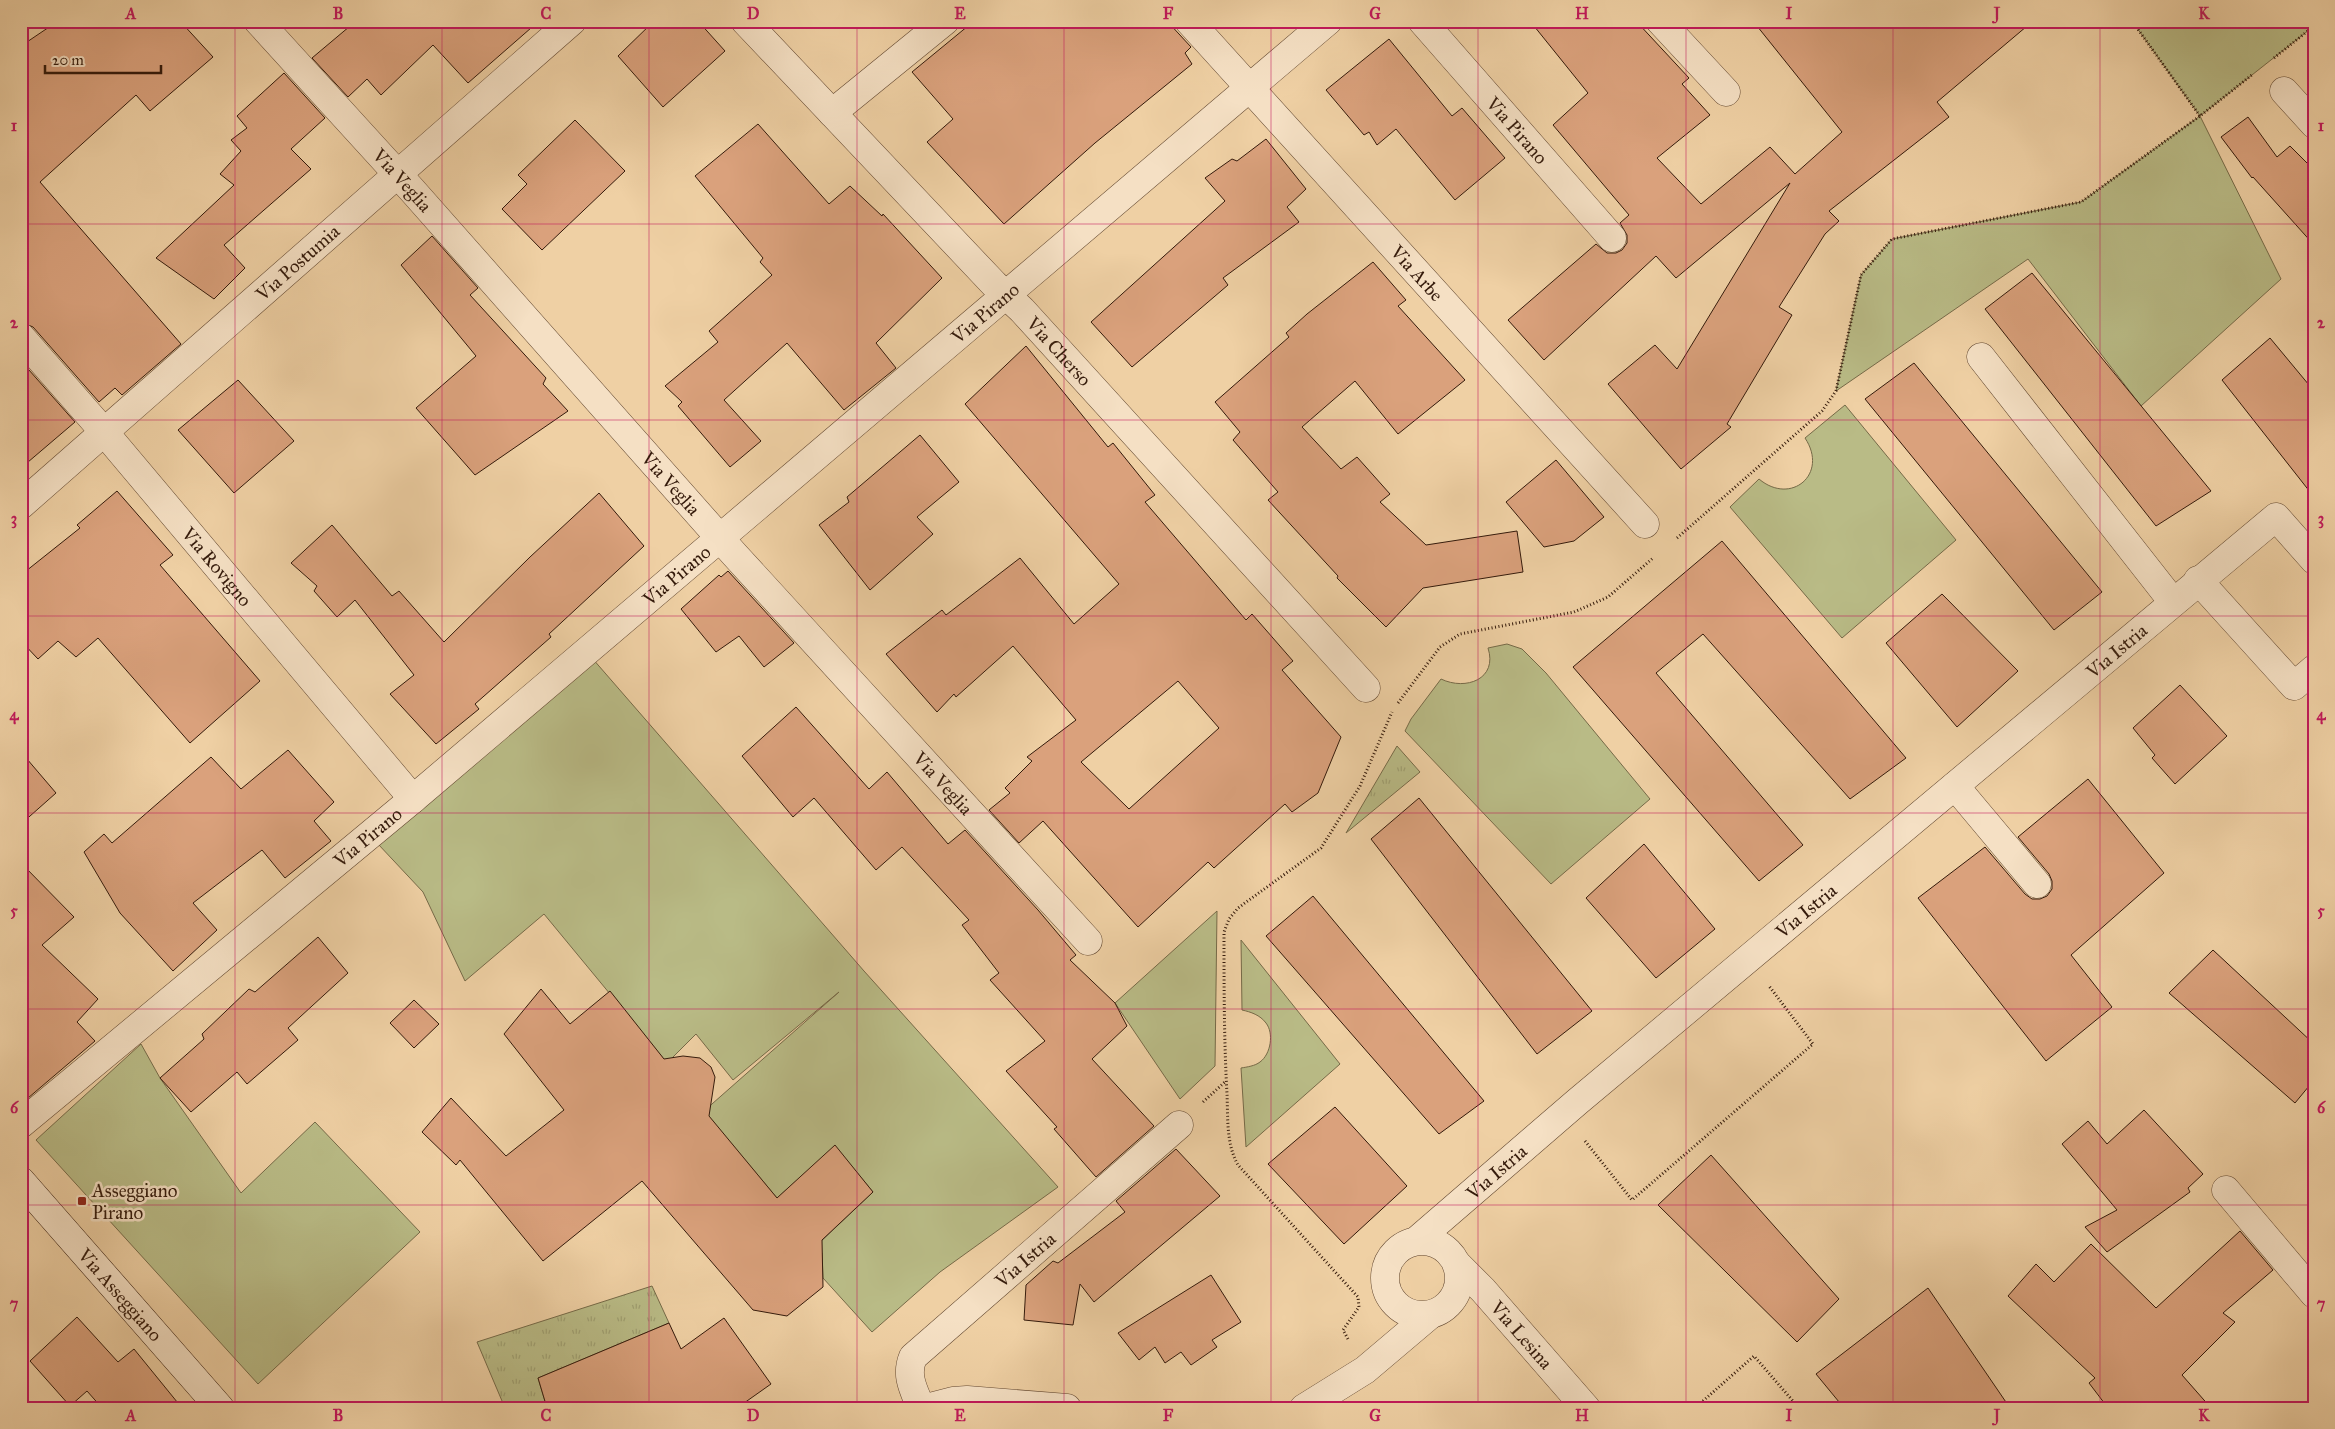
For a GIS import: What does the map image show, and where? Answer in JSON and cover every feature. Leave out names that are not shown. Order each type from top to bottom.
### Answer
[{"type":"street","name":"Via Veglia","points":[[258,21],[398,175],[719,538],[1088,941]]},
{"type":"street","name":"Via Postumia","points":[[21,505],[572,21]]},
{"type":"street","name":"Via Cherso","points":[[745,21],[1005,296],[1022,310],[1366,688]]},
{"type":"street","points":[[832,113],[945,21]]},
{"type":"street","name":"Via Arbe","points":[[1190,21],[1249,89],[1645,524]]},
{"type":"street","name":"Via Pirano","points":[[21,1124],[413,798],[1328,21]]},
{"type":"street","name":"Via Pirano","points":[[1422,21],[1612,238]]},
{"type":"street","points":[[1660,21],[1726,92]]},
{"type":"street","points":[[2284,91],[2314,124]]},
{"type":"street","name":"Via Rovigno","points":[[21,337],[105,433],[413,798]]},
{"type":"street","points":[[1980,357],[2173,602]]},
{"type":"street","name":"Via Istria","points":[[1430,1314],[1418,1315],[1397,1306],[1385,1284],[1385,1273],[1389,1262],[1396,1252],[1405,1245],[1416,1241],[1577,1102],[2198,580],[2276,517],[2314,560]]},
{"type":"street","points":[[2198,580],[2294,686],[2314,669]]},
{"type":"street","points":[[1955,786],[2037,884]]},
{"type":"street","name":"Via Istria","points":[[921,1408],[909,1377],[909,1366],[913,1357],[1179,1124]]},
{"type":"street","name":"Via Asseggiano","points":[[21,1181],[220,1408]]},
{"type":"street","points":[[2226,1190],[2314,1294]]},
{"type":"street","points":[[1304,1408],[1365,1370],[1430,1314],[1442,1310],[1451,1301],[1458,1290],[1460,1277],[1457,1264],[1450,1253],[1440,1245],[1428,1241],[1416,1241]]},
{"type":"street","name":"Via Lesina","points":[[1457,1264],[1483,1290],[1586,1408]]},
{"type":"street","points":[[926,1408],[953,1401],[967,1400],[1067,1408]]},
{"type":"path","points":[[2132,21],[2200,116]]},
{"type":"path","points":[[2271,60],[2314,26]]},
{"type":"path","points":[[1672,543],[1822,411],[1836,391],[1860,275],[1892,239],[2081,202],[2200,116],[2257,71]]},
{"type":"path","points":[[1365,1370],[1342,1330],[1359,1307],[1358,1297],[1238,1165],[1232,1155],[1229,1139],[1226,1081],[1224,932],[1229,919],[1238,908],[1321,848],[1360,786],[1392,712],[1440,647],[1460,634],[1574,612],[1608,597],[1657,555]]},
{"type":"path","points":[[1584,1141],[1632,1200],[1813,1044],[1768,986],[1776,980]]},
{"type":"path","points":[[1695,1408],[1754,1356],[1799,1408]]},
{"type":"green space","points":[[2132,21],[2314,21],[2314,26],[2200,116]]},
{"type":"green space","points":[[2200,116],[2281,279],[2141,406],[2028,259],[1836,391],[1861,275],[1892,239],[2081,202]]},
{"type":"green space","points":[[1845,405],[1956,540],[1842,638],[1730,507],[1759,479],[1771,486],[1783,489],[1794,487],[1803,482],[1809,474],[1812,463],[1811,451],[1805,438]]},
{"type":"green space","points":[[1507,644],[1522,649],[1546,673],[1650,799],[1551,884],[1405,731],[1411,719],[1441,679],[1460,684],[1478,680],[1488,668],[1490,659],[1488,648]]},
{"type":"green space","points":[[592,658],[864,971],[1058,1187],[940,1272],[872,1332],[823,1278],[822,1253],[816,1246],[873,1192],[835,1146],[777,1198],[704,1111],[839,992],[733,1080],[696,1034],[667,1063],[544,914],[465,981],[423,892],[378,844]]},
{"type":"green space","points":[[1397,746],[1420,772],[1346,833]]},
{"type":"green space","points":[[1217,911],[1215,1066],[1180,1099],[1115,1003]]},
{"type":"green space","points":[[1241,940],[1340,1064],[1246,1147],[1241,1068],[1256,1064],[1264,1058],[1269,1049],[1271,1038],[1264,1020],[1255,1014],[1242,1010]]},
{"type":"green space","points":[[141,1044],[160,1078],[241,1193],[315,1122],[420,1232],[258,1384],[36,1140]]},
{"type":"green space","points":[[652,1286],[669,1323],[538,1378],[547,1408],[505,1408],[477,1342]]},
{"type":"building","points":[[58,21],[180,21],[213,57],[150,111],[136,95],[40,182],[181,344],[122,395],[115,388],[99,402],[33,327],[21,322],[21,46]]},
{"type":"building","points":[[356,21],[539,21],[468,83],[433,45],[381,95],[367,79],[348,97],[312,58]]},
{"type":"building","points":[[654,21],[698,21],[725,51],[663,107],[618,56]]},
{"type":"building","points":[[974,21],[1167,21],[1191,47],[1185,53],[1192,64],[1095,143],[1004,224],[927,142],[953,119],[912,72]]},
{"type":"building","points":[[1530,21],[1636,21],[1689,78],[1682,84],[1710,115],[1657,158],[1701,204],[1770,147],[1795,174],[1842,132],[1753,21],[2033,21],[1937,102],[1949,117],[1829,211],[1839,221],[1825,234],[1779,307],[1792,315],[1727,424],[1731,427],[1681,469],[1608,384],[1655,345],[1677,369],[1790,183],[1676,278],[1656,256],[1544,360],[1508,320],[1596,244],[1607,253],[1616,253],[1622,250],[1627,243],[1627,235],[1620,223],[1629,215],[1553,125],[1588,93]]},
{"type":"building","points":[[1389,39],[1452,116],[1462,108],[1505,158],[1455,200],[1396,129],[1377,145],[1369,132],[1364,135],[1326,90]]},
{"type":"building","points":[[284,73],[325,118],[291,149],[311,169],[224,245],[245,268],[214,299],[156,258],[234,185],[220,174],[241,151],[231,140],[247,128],[237,116]]},
{"type":"building","points":[[2248,117],[2277,157],[2290,146],[2314,170],[2314,245],[2252,178],[2221,137]]},
{"type":"building","points":[[575,120],[625,171],[542,250],[502,209],[527,184],[518,175]]},
{"type":"building","points":[[758,124],[829,204],[850,186],[882,216],[883,214],[942,278],[876,343],[896,368],[844,410],[787,343],[724,400],[761,441],[730,467],[678,406],[682,402],[665,386],[718,342],[709,331],[772,275],[760,262],[763,258],[695,176]]},
{"type":"building","points":[[1266,139],[1306,189],[1287,207],[1299,222],[1223,278],[1228,285],[1132,367],[1091,322],[1225,201],[1205,178],[1232,159],[1237,161]]},
{"type":"building","points":[[432,236],[478,288],[470,295],[546,378],[543,384],[568,411],[475,475],[416,408],[476,356],[401,265]]},
{"type":"building","points":[[1373,262],[1406,300],[1398,306],[1465,380],[1398,434],[1355,381],[1302,427],[1341,469],[1357,457],[1390,494],[1380,502],[1426,545],[1517,531],[1523,572],[1423,588],[1386,627],[1337,578],[1338,576],[1268,500],[1278,492],[1233,440],[1240,432],[1215,402],[1289,337],[1286,333],[1307,314]]},
{"type":"building","points":[[2032,273],[2211,491],[2156,526],[1985,309]]},
{"type":"building","points":[[2270,338],[2314,391],[2314,497],[2222,380]]},
{"type":"building","points":[[1026,346],[1108,447],[1113,443],[1155,495],[1145,502],[1246,620],[1252,614],[1293,661],[1282,670],[1341,737],[1318,793],[1292,812],[1285,804],[1214,868],[1208,862],[1138,927],[1043,821],[1019,843],[989,810],[1010,793],[1005,788],[1032,761],[1027,757],[1076,720],[1013,646],[956,697],[954,694],[937,712],[886,654],[942,610],[946,615],[1020,558],[1074,624],[1119,584],[965,404]],"holes":[[[1178,681],[1219,728],[1129,809],[1081,762]]]},
{"type":"building","points":[[21,361],[75,422],[21,468]]},
{"type":"building","points":[[1914,363],[2102,592],[2054,630],[1865,399]]},
{"type":"building","points":[[238,380],[294,441],[234,493],[178,430]]},
{"type":"building","points":[[920,435],[959,482],[917,517],[933,534],[870,590],[819,525],[849,502],[847,497]]},
{"type":"building","points":[[1556,460],[1604,517],[1574,541],[1544,547],[1506,502]]},
{"type":"building","points":[[117,491],[173,555],[160,565],[260,681],[190,743],[98,638],[76,657],[58,641],[38,659],[21,641],[21,575],[80,528],[77,525]]},
{"type":"building","points":[[599,493],[644,546],[549,634],[551,637],[475,704],[479,709],[436,744],[390,694],[414,675],[355,600],[337,617],[314,591],[317,586],[291,563],[332,525],[392,596],[399,591],[444,642],[530,557]]},
{"type":"building","points":[[1722,541],[1906,758],[1850,799],[1703,634],[1656,673],[1803,845],[1759,881],[1573,667]]},
{"type":"building","points":[[728,571],[794,643],[764,667],[739,636],[716,652],[681,609],[719,575],[721,577]]},
{"type":"building","points":[[1942,594],[2018,671],[1957,727],[1886,643]]},
{"type":"building","points":[[2180,685],[2227,736],[2175,784],[2152,758],[2155,755],[2133,728]]},
{"type":"building","points":[[796,707],[869,789],[887,772],[948,844],[965,830],[1076,955],[1070,960],[1115,1003],[1127,1026],[1092,1059],[1154,1126],[1096,1177],[1054,1129],[1057,1127],[1006,1071],[1045,1041],[990,980],[999,973],[962,925],[969,920],[902,847],[876,870],[814,798],[793,817],[742,756]]},
{"type":"building","points":[[288,750],[334,802],[314,821],[331,841],[285,878],[262,850],[193,903],[217,930],[173,971],[120,913],[84,852],[104,834],[112,843],[211,757],[241,789]]},
{"type":"building","points":[[21,752],[56,793],[21,824]]},
{"type":"building","points":[[2088,779],[2164,873],[2071,955],[2112,1007],[2046,1061],[1918,898],[1985,847],[2025,894],[2032,899],[2040,899],[2047,896],[2052,889],[2052,881],[2049,874],[2018,837]]},
{"type":"building","points":[[1419,798],[1592,1011],[1537,1054],[1371,839]]},
{"type":"building","points":[[1644,844],[1715,929],[1656,978],[1586,898]]},
{"type":"building","points":[[21,863],[74,917],[42,945],[98,999],[77,1022],[95,1041],[21,1104]]},
{"type":"building","points":[[1313,896],[1484,1101],[1439,1134],[1266,936]]},
{"type":"building","points":[[318,937],[348,973],[288,1028],[298,1040],[247,1084],[237,1072],[191,1112],[160,1078],[204,1039],[202,1034],[249,989],[255,992]]},
{"type":"building","points":[[2213,950],[2314,1044],[2314,1080],[2295,1103],[2169,993]]},
{"type":"building","points":[[541,989],[570,1024],[610,991],[664,1059],[683,1056],[700,1058],[711,1067],[715,1077],[709,1116],[777,1198],[835,1145],[873,1192],[822,1240],[823,1287],[787,1316],[753,1310],[642,1181],[543,1261],[460,1160],[456,1165],[422,1132],[451,1098],[506,1156],[564,1110],[504,1034]]},
{"type":"building","points":[[414,1000],[439,1024],[414,1048],[390,1023]]},
{"type":"building","points":[[1335,1107],[1407,1186],[1344,1244],[1268,1164]]},
{"type":"building","points":[[2144,1110],[2203,1174],[2188,1188],[2190,1192],[2107,1252],[2085,1227],[2117,1210],[2062,1144],[2088,1121],[2107,1144]]},
{"type":"building","points":[[1176,1149],[1220,1196],[1094,1302],[1080,1284],[1073,1325],[1024,1320],[1026,1285],[1053,1261],[1058,1263],[1125,1212],[1116,1201]]},
{"type":"building","points":[[1711,1155],[1839,1299],[1797,1342],[1658,1205]]},
{"type":"building","points":[[2240,1231],[2273,1270],[2223,1313],[2235,1322],[2182,1375],[2211,1408],[2108,1408],[2089,1383],[2095,1378],[2008,1296],[2036,1264],[2054,1282],[2091,1244],[2156,1308]]},
{"type":"building","points":[[1211,1275],[1241,1322],[1212,1340],[1217,1347],[1191,1365],[1181,1352],[1165,1363],[1155,1347],[1139,1360],[1118,1333]]},
{"type":"building","points":[[1928,1288],[2010,1408],[1844,1408],[1816,1374]]},
{"type":"building","points":[[77,1317],[118,1362],[134,1349],[182,1408],[102,1408],[87,1391],[70,1406],[30,1361]]},
{"type":"building","points":[[724,1318],[771,1384],[737,1408],[547,1408],[538,1378],[669,1323],[681,1349]]},
{"type":"place","name":"Asseggiano Pirano","points":[[82,1201]]}]
